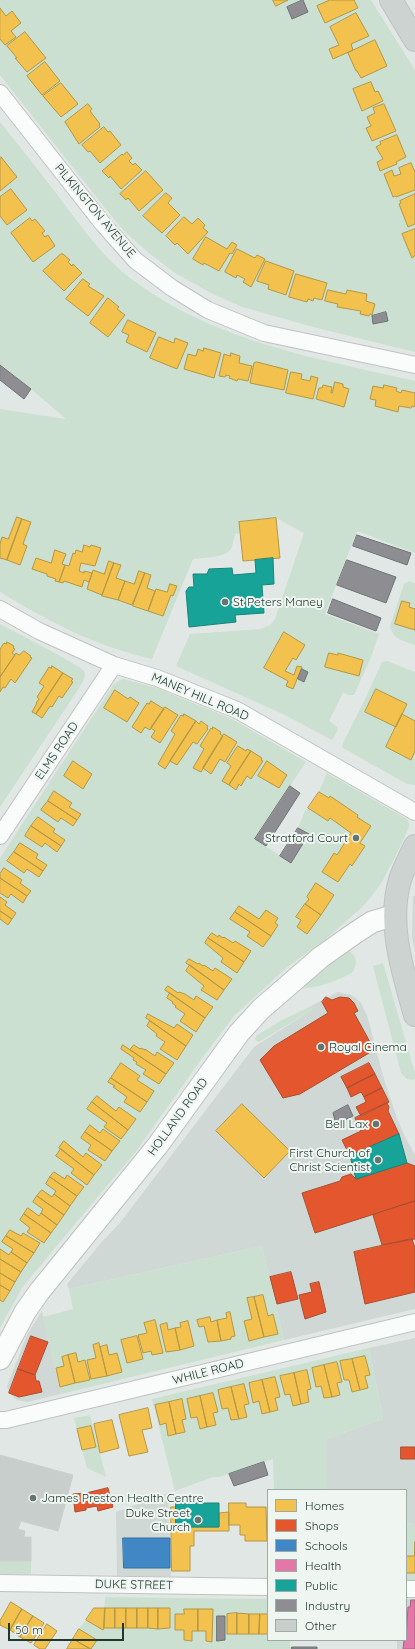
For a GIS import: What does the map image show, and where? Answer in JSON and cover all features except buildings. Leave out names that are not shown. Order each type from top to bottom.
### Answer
[{"type":"main road","points":[[391,0],[415,40]]},
{"type":"main road","points":[[415,846],[400,881],[395,915],[399,950],[415,1014]]},
{"type":"street","name":"PILKINGTON AVENUE","points":[[0,93],[103,224],[135,260],[172,288],[208,310],[264,333],[415,365]]},
{"type":"street","name":"MANEY HILL ROAD","points":[[0,609],[39,631],[114,665],[157,678],[237,710],[415,812]]},
{"type":"street","name":"ELMS ROAD","points":[[0,836],[114,665]]},
{"type":"street","name":"HOLLAND ROAD","points":[[0,1359],[25,1312],[39,1292],[158,1145],[239,1033],[261,1009],[321,957],[372,922],[395,915]]},
{"type":"street","name":"WHILE ROAD","points":[[0,1420],[6,1420],[96,1399],[415,1322]]},
{"type":"street","name":"DUKE STREET","points":[[0,1583],[267,1588]]},
{"type":"shaded area","points":[[413,896],[415,896],[415,953],[412,936]]},
{"type":"shaded area","points":[[338,992],[351,995],[356,998],[361,1003],[367,1015],[383,1076],[397,1118],[415,1155],[415,1309],[284,1340],[262,1246],[69,1289],[67,1284],[100,1244],[119,1224],[254,1047],[312,1010],[311,1006]]},
{"type":"shaded area","points":[[42,1311],[61,1394],[27,1402],[17,1400],[9,1393],[7,1386],[27,1335]]},
{"type":"shaded area","points":[[415,1338],[415,1524],[407,1523],[407,1489],[275,1489],[295,1450],[383,1419],[369,1348]]},
{"type":"shaded area","points":[[168,1493],[171,1576],[117,1576],[116,1512]]},
{"type":"shaded area","points":[[407,1599],[415,1599],[415,1649],[397,1649],[397,1641],[407,1641]]},
{"type":"green space","points":[[0,0],[371,0],[415,70],[415,352],[317,328],[242,307],[209,292],[175,273],[150,254],[124,231],[0,75]]},
{"type":"green space","points":[[0,122],[101,250],[125,274],[157,297],[226,331],[263,344],[339,364],[415,381],[415,553],[357,531],[325,614],[379,634],[371,657],[354,695],[343,693],[329,721],[337,727],[338,730],[332,740],[285,715],[176,666],[190,634],[261,629],[270,625],[275,619],[304,533],[276,518],[240,522],[240,533],[235,534],[232,547],[229,551],[220,556],[193,559],[152,659],[112,648],[73,632],[0,592],[0,409],[66,419],[0,364]]},
{"type":"green space","points":[[409,581],[415,583],[415,645],[396,637],[390,626],[404,584]]},
{"type":"green space","points":[[0,624],[72,662],[84,671],[85,676],[79,688],[0,807]]},
{"type":"green space","points":[[387,661],[415,672],[415,785],[407,784],[343,748],[342,745],[382,662]]},
{"type":"green space","points":[[123,679],[157,688],[234,720],[306,762],[255,839],[291,863],[309,835],[298,828],[305,811],[308,808],[328,821],[330,818],[351,833],[337,855],[334,853],[322,872],[338,882],[350,864],[353,866],[365,846],[360,843],[371,826],[357,817],[358,814],[319,792],[327,773],[407,819],[409,827],[383,880],[372,896],[360,909],[326,939],[286,968],[234,1016],[137,1150],[22,1288],[0,1328],[0,858],[114,684]]},
{"type":"green space","points":[[343,951],[349,951],[352,953],[356,960],[353,972],[327,984],[300,989]]},
{"type":"green space","points":[[383,963],[415,1073],[415,1079],[412,1080],[407,1079],[401,1073],[373,966]]},
{"type":"green space","points":[[311,1006],[312,1010],[259,1042],[255,1040],[256,1036],[282,1020]]},
{"type":"green space","points":[[262,1246],[284,1340],[61,1394],[43,1317],[73,1309],[69,1289]]},
{"type":"green space","points":[[369,1348],[383,1419],[326,1439],[327,1489],[274,1489],[273,1459],[219,1477],[213,1477],[175,1491],[152,1399]]},
{"type":"green space","points":[[90,1415],[106,1477],[87,1468],[74,1418]]},
{"type":"green space","points":[[407,1523],[415,1524],[415,1582],[407,1582]]},
{"type":"green space","points":[[0,1561],[31,1561],[31,1574],[0,1574]]},
{"type":"green space","points":[[105,1597],[267,1599],[267,1641],[290,1641],[290,1647],[292,1647],[292,1649],[91,1649],[97,1640],[79,1629],[86,1620],[103,1630]]},
{"type":"place","name":"St Peters Maney","points":[[225,602]]},
{"type":"place","name":"Stratford Court","points":[[356,838]]},
{"type":"place","name":"Royal Cinema","points":[[321,1047]]},
{"type":"place","name":"Bell Lax","points":[[376,1124]]},
{"type":"place","name":"First Church of Christ Scientist","points":[[378,1160]]},
{"type":"place","name":"James Preston Health Centre","points":[[33,1498]]},
{"type":"place","name":"Duke Street Church","points":[[198,1520]]}]
